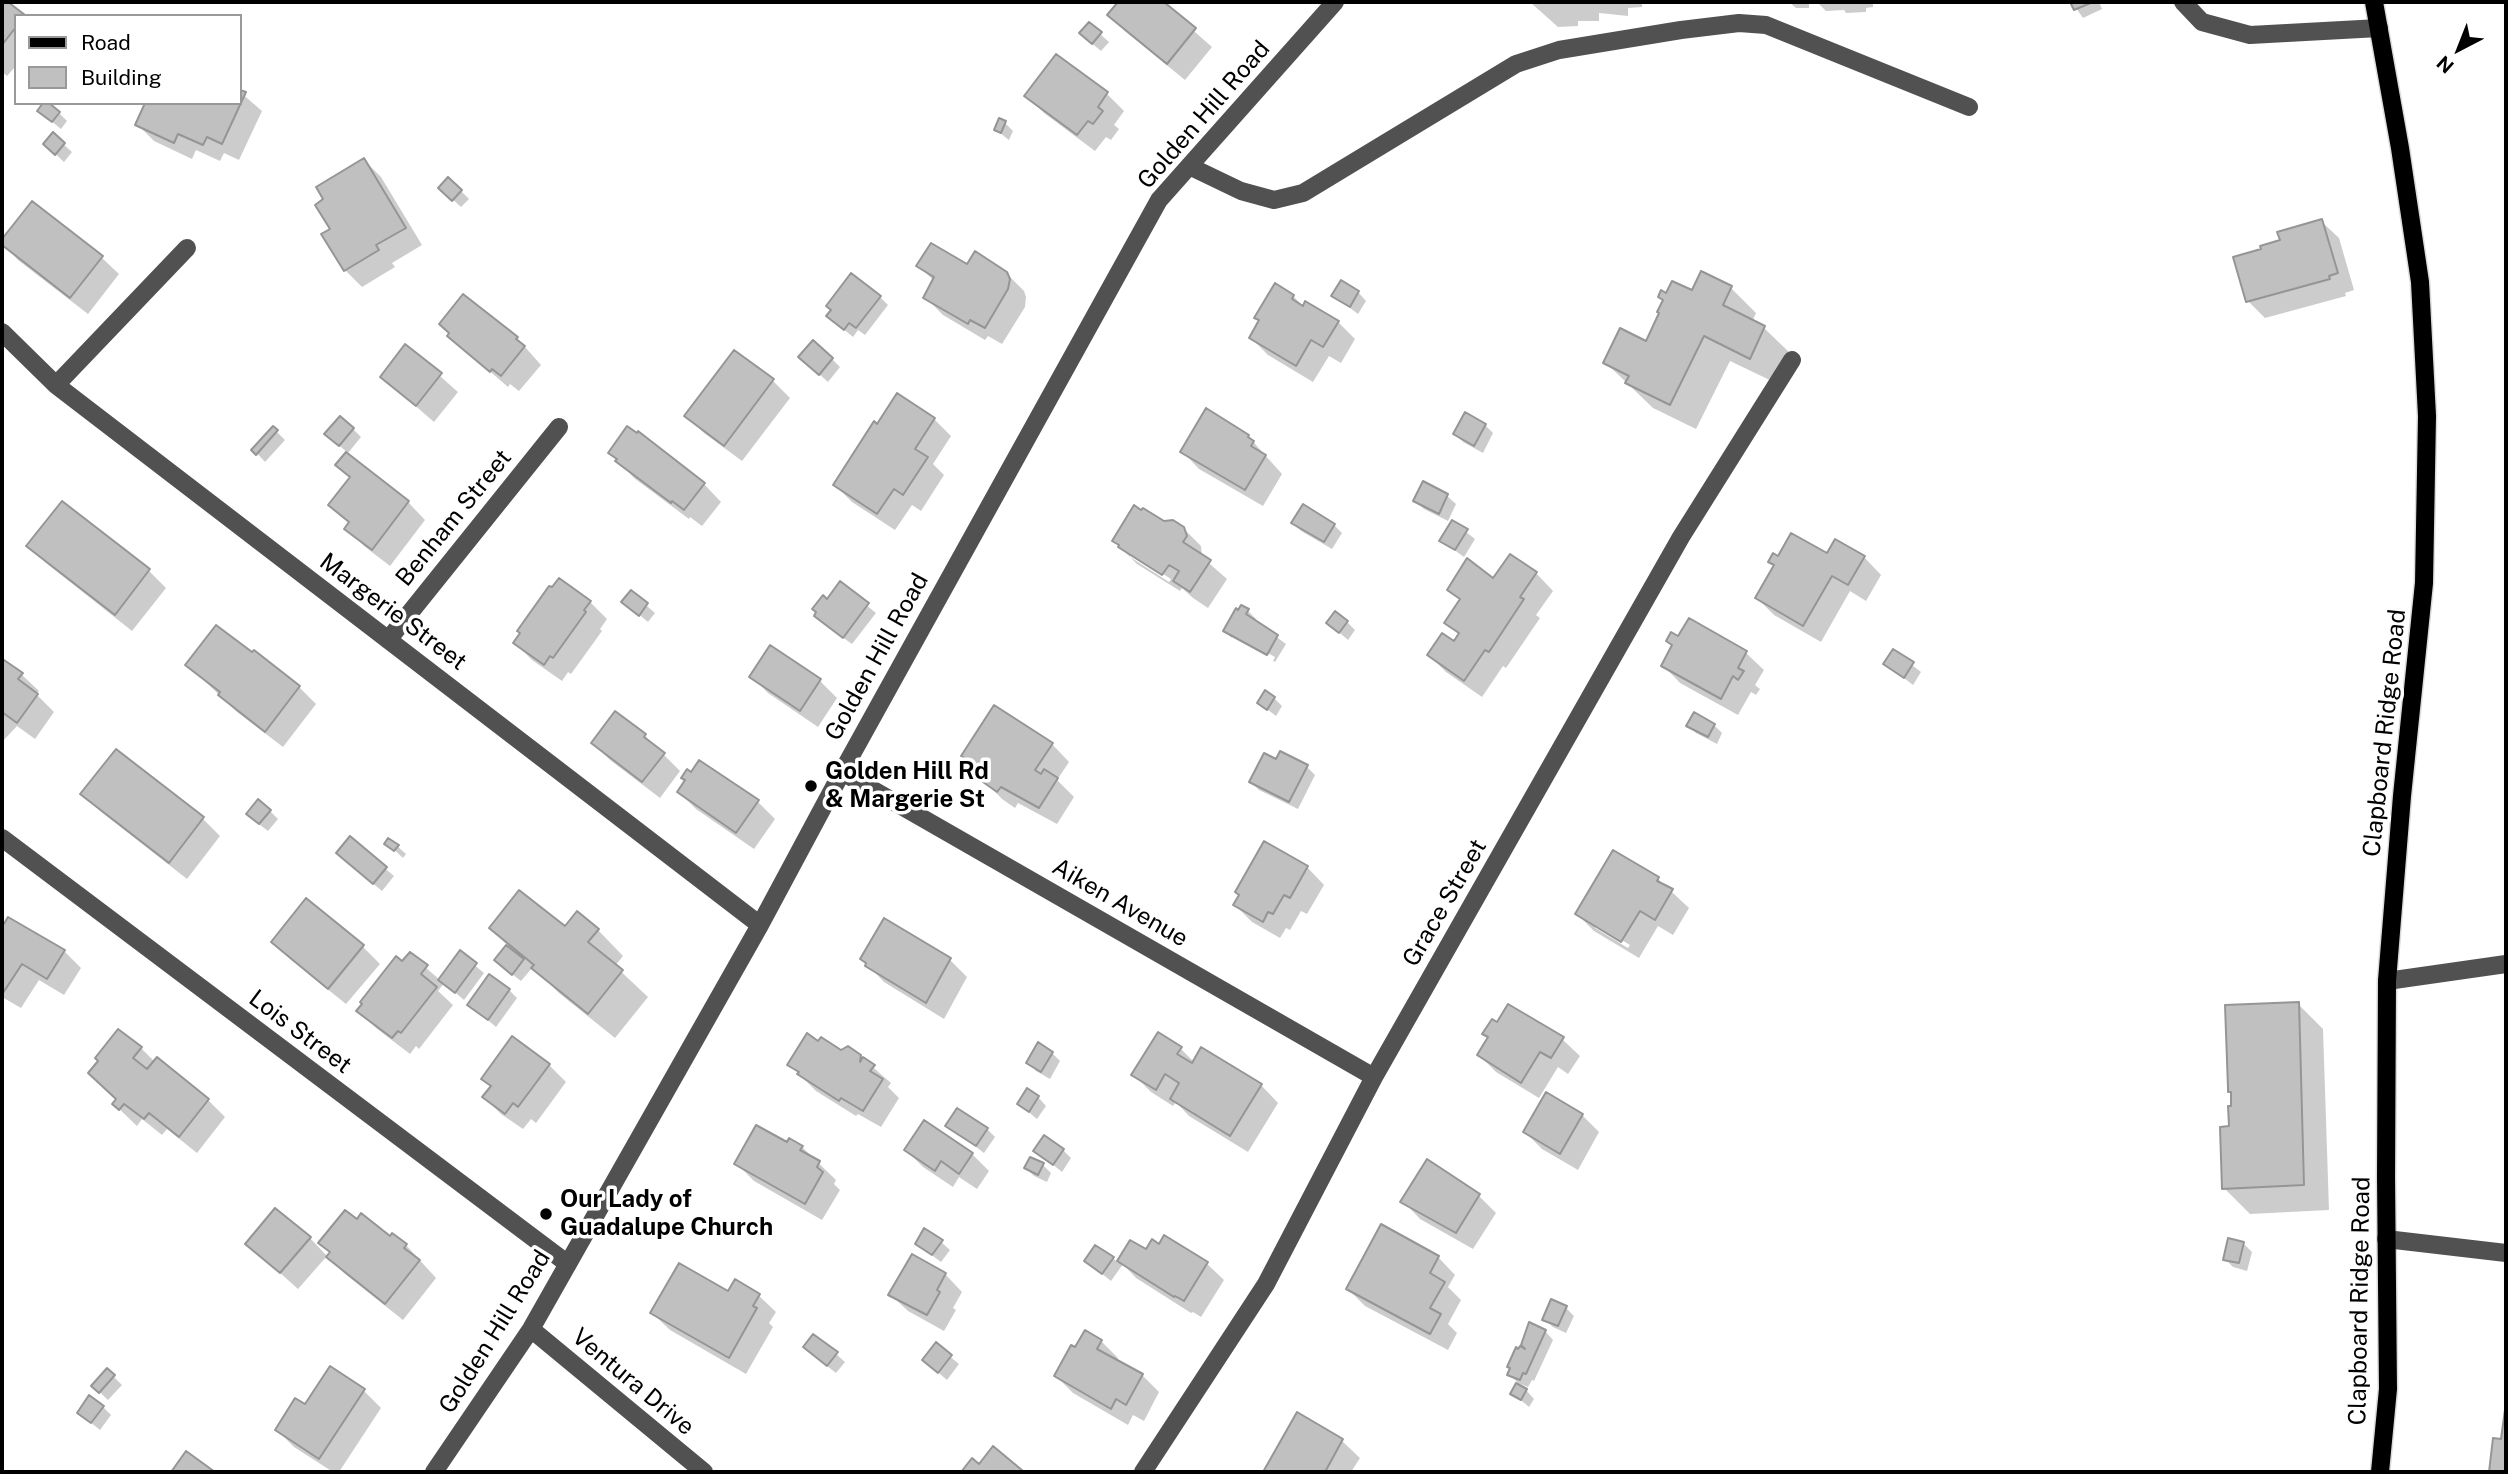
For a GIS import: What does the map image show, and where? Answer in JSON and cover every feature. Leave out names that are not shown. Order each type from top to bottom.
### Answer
[{"type":"main road","name":"Clapboard Ridge Road","points":[[2374,2],[2420,282],[2427,416],[2424,583],[2402,796],[2387,981],[2388,1389],[2380,1472]]},
{"type":"street","name":"Golden Hill Road","points":[[434,1472],[531,1329],[760,925],[1159,200],[1335,2]]},
{"type":"street","points":[[2183,2],[2202,22],[2250,35],[2379,28]]},
{"type":"street","points":[[1189,166],[1241,191],[1274,200],[1303,193],[1516,64],[1559,50],[1739,23],[1766,25],[1969,107]]},
{"type":"street","points":[[56,385],[187,248]]},
{"type":"street","name":"Margerie Street","points":[[2,332],[56,385],[760,925]]},
{"type":"street","name":"Grace Street","points":[[1143,1472],[1266,1284],[1374,1077],[1681,537],[1793,360]]},
{"type":"street","name":"Benham Street","points":[[388,640],[559,427]]},
{"type":"street","name":"Aiken Avenue","points":[[842,772],[1374,1077]]},
{"type":"street","name":"Lois Street","points":[[2,838],[568,1264]]},
{"type":"street","points":[[2387,981],[2506,964]]},
{"type":"street","points":[[2386,1239],[2506,1252]]},
{"type":"street","name":"Ventura Drive","points":[[531,1329],[704,1472]]},
{"type":"building","points":[[2,2],[8,2],[24,14],[14,14],[14,30],[2,45]]},
{"type":"building","points":[[1118,2],[1164,2],[1196,28],[1167,64],[1107,15]]},
{"type":"building","points":[[2070,2],[2093,2],[2074,10]]},
{"type":"building","points":[[1089,22],[1102,32],[1092,44],[1079,33]]},
{"type":"building","points":[[1056,54],[1108,92],[1098,107],[1103,111],[1093,124],[1088,121],[1077,135],[1024,96]]},
{"type":"building","points":[[42,105],[51,105],[60,112],[52,122],[37,111]]},
{"type":"building","points":[[144,105],[240,105],[222,144],[207,137],[203,145],[178,134],[174,143],[135,125]]},
{"type":"building","points":[[999,118],[1006,121],[1001,133],[994,130]]},
{"type":"building","points":[[53,132],[65,143],[55,155],[43,144]]},
{"type":"building","points":[[364,158],[406,228],[376,245],[379,250],[344,271],[321,234],[330,229],[315,205],[323,199],[316,187]]},
{"type":"building","points":[[448,177],[462,190],[452,201],[438,188]]},
{"type":"building","points":[[32,201],[103,256],[70,298],[2,245],[2,239]]},
{"type":"building","points":[[2322,219],[2338,273],[2329,276],[2330,279],[2246,302],[2233,257],[2280,240],[2277,232]]},
{"type":"building","points":[[931,243],[967,264],[975,251],[1007,272],[1010,279],[1008,289],[985,328],[970,320],[968,324],[923,298],[934,277],[916,266]]},
{"type":"building","points":[[1701,271],[1732,286],[1723,305],[1765,326],[1750,359],[1704,336],[1670,405],[1625,383],[1629,376],[1603,363],[1620,328],[1646,341],[1663,300],[1658,297],[1661,290],[1666,293],[1672,281],[1692,290]]},
{"type":"building","points":[[851,273],[881,296],[856,328],[849,323],[844,330],[826,316],[831,310],[826,306]]},
{"type":"building","points":[[1341,280],[1359,291],[1350,307],[1331,296]]},
{"type":"building","points":[[1275,283],[1294,295],[1292,299],[1303,306],[1305,301],[1339,321],[1323,347],[1311,340],[1296,366],[1249,338],[1259,320],[1254,318]]},
{"type":"building","points":[[463,294],[518,337],[516,339],[525,346],[501,376],[492,369],[490,372],[447,336],[449,333],[439,324]]},
{"type":"building","points":[[813,340],[833,358],[819,375],[798,357]]},
{"type":"building","points":[[405,344],[442,373],[416,406],[380,377]]},
{"type":"building","points":[[734,350],[774,379],[724,446],[684,416]]},
{"type":"building","points":[[897,393],[935,418],[915,449],[928,457],[903,495],[894,489],[877,514],[833,485],[874,421],[877,424]]},
{"type":"building","points":[[1206,408],[1249,435],[1254,441],[1251,446],[1266,455],[1245,490],[1180,452]]},
{"type":"building","points":[[1465,412],[1486,424],[1474,446],[1453,434]]},
{"type":"building","points":[[340,416],[354,428],[339,446],[324,434]]},
{"type":"building","points":[[273,426],[278,430],[256,455],[251,450]]},
{"type":"building","points":[[627,426],[637,433],[638,431],[705,483],[684,510],[615,461],[617,459],[608,453]]},
{"type":"building","points":[[346,452],[409,501],[372,550],[344,529],[349,522],[328,505],[350,477],[335,465]]},
{"type":"building","points":[[1423,481],[1448,494],[1439,514],[1413,501]]},
{"type":"building","points":[[62,501],[150,569],[115,615],[26,546]]},
{"type":"building","points":[[1303,504],[1335,524],[1324,542],[1291,523]]},
{"type":"building","points":[[1134,505],[1164,521],[1173,520],[1184,527],[1187,536],[1183,542],[1211,560],[1190,592],[1173,581],[1179,571],[1169,565],[1162,575],[1112,541]]},
{"type":"building","points":[[1452,520],[1468,529],[1455,550],[1439,541]]},
{"type":"building","points":[[1791,533],[1827,553],[1835,539],[1865,556],[1848,585],[1832,576],[1803,626],[1755,598],[1774,565],[1768,562],[1773,553],[1778,556]]},
{"type":"building","points":[[1510,554],[1537,572],[1520,597],[1524,599],[1489,652],[1485,650],[1464,681],[1427,655],[1442,633],[1454,641],[1459,633],[1444,623],[1460,599],[1447,590],[1467,558],[1493,578]]},
{"type":"building","points":[[559,578],[591,601],[553,658],[550,656],[544,665],[513,643],[520,633],[517,631],[549,586],[552,587]]},
{"type":"building","points":[[840,581],[869,603],[843,638],[814,616],[816,612],[812,609],[823,595],[827,599]]},
{"type":"building","points":[[631,590],[648,603],[639,616],[621,602]]},
{"type":"building","points":[[1241,605],[1249,609],[1246,614],[1278,635],[1267,655],[1223,631],[1236,608],[1238,610]]},
{"type":"building","points":[[1335,611],[1348,621],[1339,633],[1326,623]]},
{"type":"building","points":[[1689,618],[1747,651],[1738,668],[1744,671],[1738,680],[1733,676],[1721,699],[1661,666],[1672,645],[1666,641],[1671,632],[1678,636]]},
{"type":"building","points":[[216,625],[300,686],[265,732],[185,665]]},
{"type":"building","points":[[770,645],[821,679],[800,711],[749,677]]},
{"type":"building","points":[[1893,649],[1914,662],[1904,678],[1883,664]]},
{"type":"building","points":[[4,660],[23,673],[18,679],[38,694],[17,723],[2,712]]},
{"type":"building","points":[[1265,690],[1275,697],[1267,710],[1257,703]]},
{"type":"building","points":[[994,705],[1053,743],[1035,770],[1041,774],[1044,769],[1058,778],[1039,808],[1001,787],[997,792],[983,782],[986,777],[966,764],[968,760],[961,756]]},
{"type":"building","points":[[615,711],[646,734],[644,737],[665,753],[642,782],[591,743]]},
{"type":"building","points":[[1694,712],[1715,724],[1708,737],[1686,726]]},
{"type":"building","points":[[116,749],[204,817],[169,863],[80,794]]},
{"type":"building","points":[[1280,751],[1308,765],[1289,802],[1249,782],[1264,753],[1276,759]]},
{"type":"building","points":[[699,760],[759,800],[736,833],[677,792],[685,780],[681,778],[687,769],[691,772]]},
{"type":"building","points":[[258,799],[271,810],[259,824],[246,814]]},
{"type":"building","points":[[350,836],[387,867],[373,884],[336,853]]},
{"type":"building","points":[[388,838],[399,845],[394,851],[384,844]]},
{"type":"building","points":[[1264,841],[1308,866],[1290,898],[1284,895],[1273,914],[1268,912],[1263,922],[1233,905],[1239,895],[1235,892]]},
{"type":"building","points":[[1613,850],[1659,877],[1657,881],[1673,889],[1655,920],[1640,911],[1621,942],[1575,914]]},
{"type":"building","points":[[519,890],[565,926],[577,911],[599,929],[588,942],[623,970],[588,1014],[531,968],[534,965],[489,928]]},
{"type":"building","points":[[306,898],[364,945],[328,989],[271,942]]},
{"type":"building","points":[[8,917],[65,950],[47,979],[22,964],[3,993],[2,927]]},
{"type":"building","points":[[884,918],[951,958],[926,1003],[865,966],[866,963],[860,959]]},
{"type":"building","points":[[506,945],[524,959],[512,975],[494,960]]},
{"type":"building","points":[[460,950],[477,963],[455,993],[438,980]]},
{"type":"building","points":[[410,952],[428,965],[421,974],[437,987],[401,1033],[398,1031],[392,1038],[356,1011],[396,956],[402,961]]},
{"type":"building","points":[[489,974],[510,989],[488,1020],[467,1005]]},
{"type":"building","points":[[2299,1002],[2304,1185],[2222,1189],[2220,1127],[2229,1126],[2228,1106],[2231,1106],[2231,1092],[2228,1092],[2225,1005]]},
{"type":"building","points":[[1508,1004],[1564,1037],[1551,1058],[1540,1052],[1521,1083],[1477,1055],[1488,1037],[1482,1034],[1492,1019],[1497,1022]]},
{"type":"building","points":[[118,1029],[142,1047],[133,1058],[147,1069],[157,1057],[209,1099],[179,1137],[149,1113],[144,1119],[124,1104],[119,1110],[112,1104],[116,1099],[88,1073],[98,1061],[95,1058]]},
{"type":"building","points":[[1158,1032],[1182,1047],[1177,1054],[1192,1063],[1201,1047],[1262,1084],[1230,1136],[1170,1099],[1179,1083],[1165,1074],[1156,1090],[1131,1075]]},
{"type":"building","points":[[807,1033],[818,1041],[821,1037],[841,1050],[848,1046],[861,1055],[860,1062],[863,1057],[875,1065],[870,1071],[883,1079],[863,1111],[841,1098],[839,1101],[787,1065]]},
{"type":"building","points":[[512,1036],[550,1064],[518,1107],[513,1103],[505,1114],[482,1097],[491,1086],[481,1079]]},
{"type":"building","points":[[1038,1042],[1053,1052],[1041,1072],[1026,1063]]},
{"type":"building","points":[[1027,1088],[1039,1096],[1029,1112],[1017,1104]]},
{"type":"building","points":[[1546,1092],[1583,1114],[1560,1154],[1523,1132]]},
{"type":"building","points":[[957,1108],[988,1128],[976,1146],[945,1126]]},
{"type":"building","points":[[924,1120],[973,1153],[959,1174],[941,1161],[935,1171],[904,1150]]},
{"type":"building","points":[[756,1125],[787,1142],[789,1138],[803,1146],[800,1150],[820,1161],[817,1167],[823,1172],[805,1204],[734,1164]]},
{"type":"building","points":[[1044,1135],[1064,1149],[1053,1165],[1033,1151]]},
{"type":"building","points":[[1030,1157],[1044,1163],[1038,1175],[1024,1168]]},
{"type":"building","points":[[1427,1159],[1480,1194],[1456,1233],[1400,1202]]},
{"type":"building","points":[[275,1208],[311,1237],[280,1273],[245,1244]]},
{"type":"building","points":[[345,1210],[357,1219],[361,1213],[390,1236],[392,1233],[407,1244],[404,1248],[420,1260],[385,1304],[326,1257],[330,1252],[318,1243]]},
{"type":"building","points":[[1381,1224],[1439,1256],[1430,1273],[1445,1282],[1430,1308],[1441,1314],[1430,1334],[1346,1289]]},
{"type":"building","points":[[924,1228],[943,1240],[932,1255],[915,1244]]},
{"type":"building","points":[[1164,1235],[1208,1262],[1184,1301],[1117,1261],[1130,1240],[1146,1249],[1152,1239],[1159,1244]]},
{"type":"building","points":[[2228,1238],[2244,1242],[2239,1263],[2223,1260]]},
{"type":"building","points":[[1095,1245],[1114,1257],[1102,1274],[1084,1261]]},
{"type":"building","points":[[912,1254],[946,1273],[937,1290],[940,1292],[927,1315],[888,1295]]},
{"type":"building","points":[[679,1263],[728,1291],[735,1279],[760,1294],[753,1306],[757,1308],[729,1358],[650,1313]]},
{"type":"building","points":[[1551,1299],[1567,1306],[1558,1326],[1542,1320]]},
{"type":"building","points":[[1529,1322],[1546,1330],[1526,1374],[1523,1373],[1520,1380],[1507,1375],[1510,1368],[1507,1367],[1516,1347],[1525,1349],[1521,1345]]},
{"type":"building","points":[[1085,1330],[1102,1340],[1097,1349],[1143,1374],[1126,1405],[1116,1399],[1111,1409],[1054,1376],[1071,1345],[1075,1347]]},
{"type":"building","points":[[813,1334],[838,1352],[827,1366],[803,1347]]},
{"type":"building","points":[[936,1342],[952,1355],[938,1373],[922,1360]]},
{"type":"building","points":[[330,1366],[365,1389],[319,1459],[275,1430],[295,1398],[305,1404]]},
{"type":"building","points":[[107,1368],[115,1375],[99,1393],[91,1386]]},
{"type":"building","points":[[1516,1383],[1527,1389],[1521,1400],[1510,1394]]},
{"type":"building","points":[[89,1395],[104,1406],[91,1423],[77,1413]]},
{"type":"building","points":[[2506,1402],[2506,1472],[2489,1472],[2493,1438],[2501,1439]]},
{"type":"building","points":[[1297,1412],[1343,1439],[1325,1472],[1263,1472]]},
{"type":"building","points":[[993,1446],[1023,1471],[961,1472],[972,1458],[979,1464]]},
{"type":"building","points":[[186,1451],[215,1472],[171,1472]]},
{"type":"place","name":"Golden Hill Rd & Margerie St","points":[[811,786]]},
{"type":"place","name":"Our Lady of Guadalupe Church","points":[[546,1214]]}]
